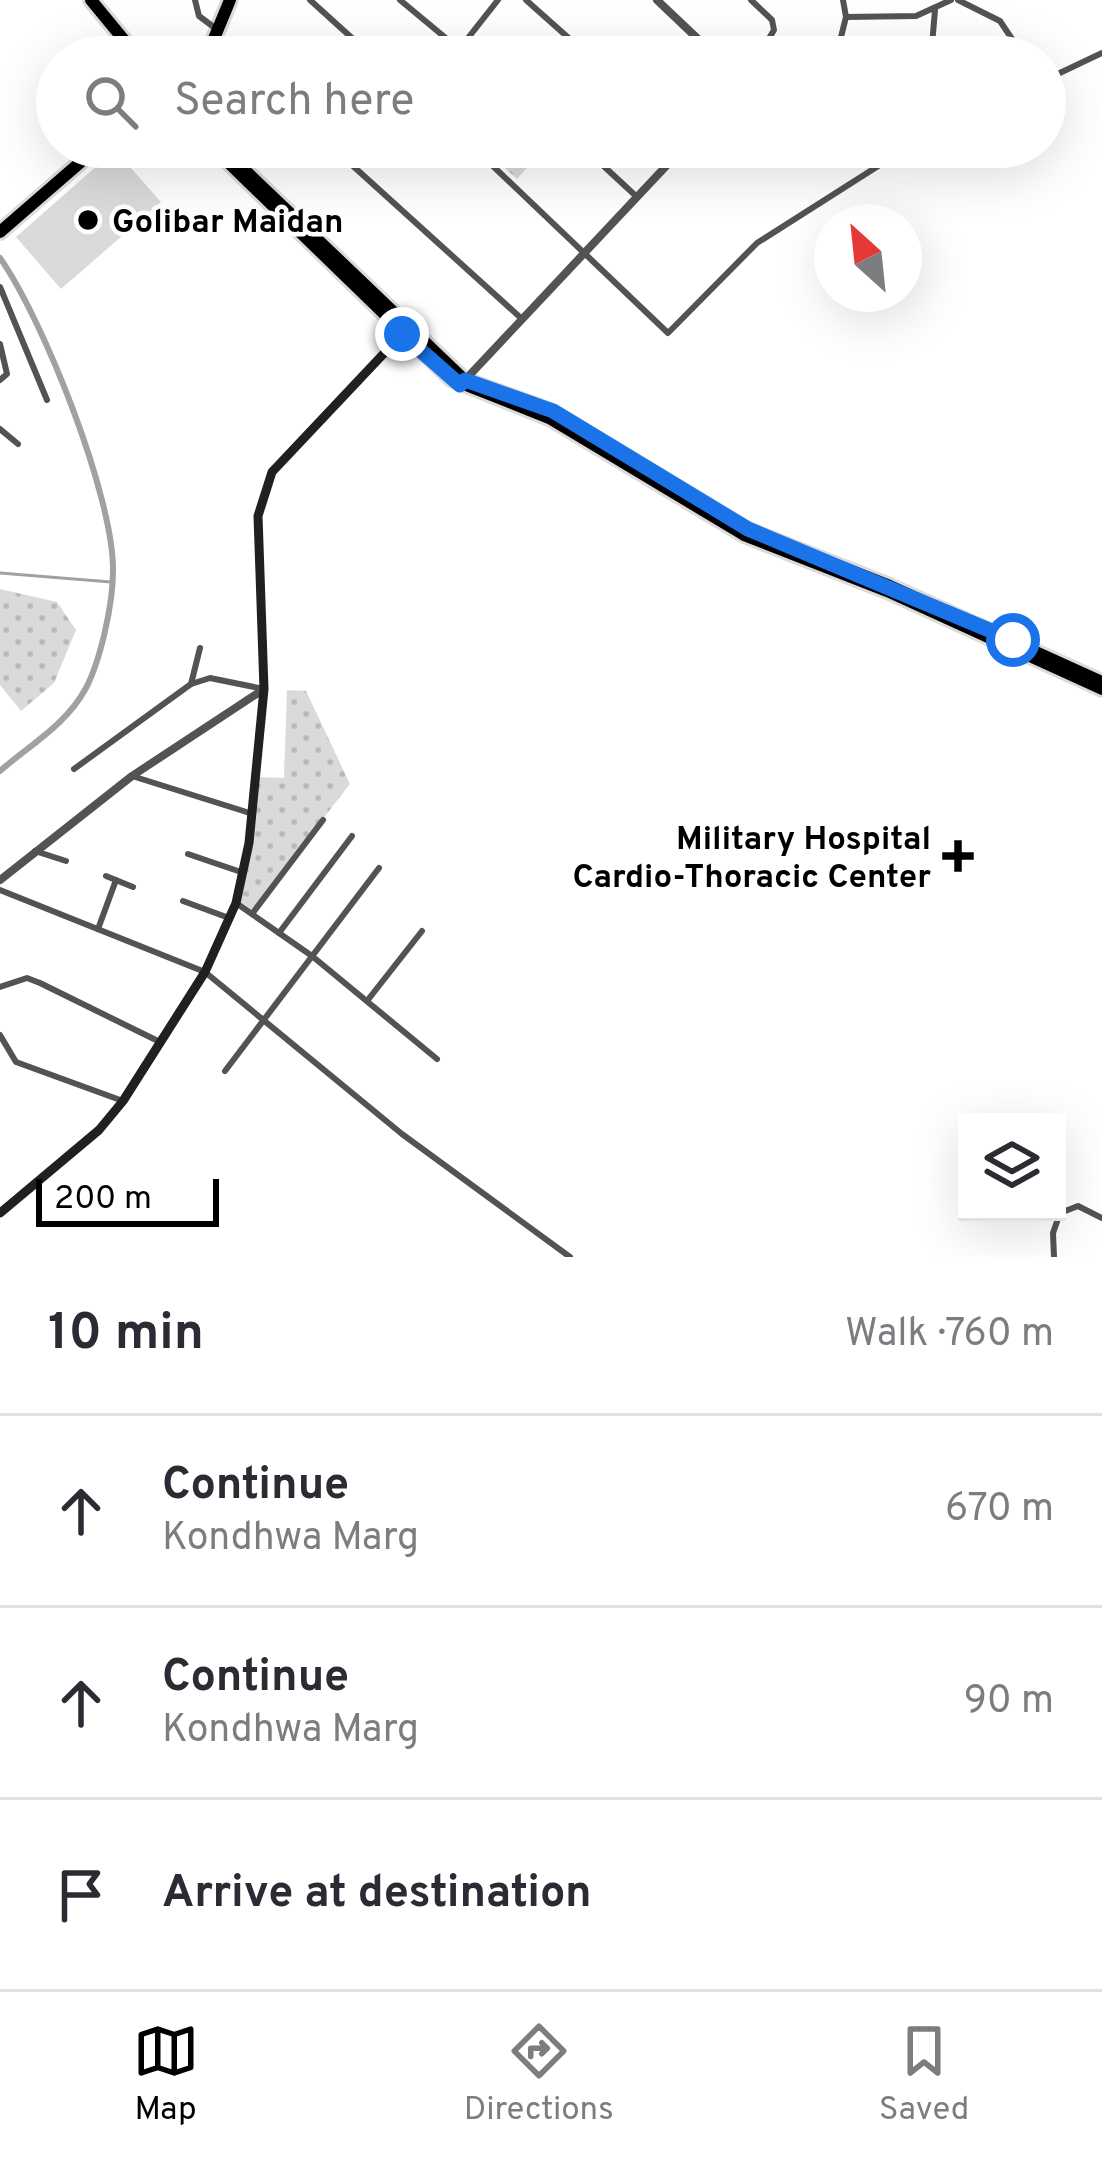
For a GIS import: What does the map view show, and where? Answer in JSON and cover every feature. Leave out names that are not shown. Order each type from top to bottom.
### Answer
[{"type":"highway","points":[[92,0],[121,36]]},
{"type":"highway","points":[[215,35],[230,0]]},
{"type":"highway","points":[[0,232],[74,168]]},
{"type":"main road","points":[[237,168],[463,382],[553,411],[748,529],[1102,686]]},
{"type":"main road","points":[[0,1213],[99,1130],[123,1101],[205,972],[236,903],[253,814],[264,689],[258,516],[265,485],[405,331]]},
{"type":"street","points":[[195,0],[215,35]]},
{"type":"street","points":[[310,0],[350,36]]},
{"type":"street","points":[[400,0],[443,36]]},
{"type":"street","points":[[469,36],[498,0]]},
{"type":"street","points":[[526,0],[566,36]]},
{"type":"street","points":[[657,0],[695,36]]},
{"type":"street","points":[[751,0],[772,20],[770,36]]},
{"type":"street","points":[[841,36],[843,0]]},
{"type":"street","points":[[845,17],[896,18],[935,10],[955,0],[1000,21],[1010,36]]},
{"type":"street","points":[[933,36],[935,10]]},
{"type":"street","points":[[1066,70],[1102,53]]},
{"type":"street","points":[[358,168],[522,319]]},
{"type":"street","points":[[496,168],[668,332],[758,243],[869,168]]},
{"type":"street","points":[[606,168],[637,197]]},
{"type":"street","points":[[463,382],[664,168]]},
{"type":"street","points":[[0,287],[47,400]]},
{"type":"street","points":[[0,344],[7,374],[0,380]]},
{"type":"street","points":[[0,429],[17,444]]},
{"type":"street","points":[[191,684],[200,648]]},
{"type":"street","points":[[74,769],[191,684],[210,678],[264,689]]},
{"type":"street","points":[[0,880],[132,776],[264,689]]},
{"type":"street","points":[[132,776],[253,814]]},
{"type":"street","points":[[252,914],[323,820]]},
{"type":"street","points":[[279,933],[352,836]]},
{"type":"street","points":[[35,850],[66,861]]},
{"type":"street","points":[[188,854],[243,873]]},
{"type":"street","points":[[225,1071],[379,868]]},
{"type":"street","points":[[106,877],[133,887]]},
{"type":"street","points":[[98,929],[116,880]]},
{"type":"street","points":[[0,890],[205,972],[266,1017],[402,1134],[570,1257]]},
{"type":"street","points":[[182,901],[229,918]]},
{"type":"street","points":[[236,903],[312,956],[437,1059]]},
{"type":"street","points":[[367,1001],[422,932]]},
{"type":"street","points":[[0,987],[27,978],[40,982],[158,1041]]},
{"type":"street","points":[[0,1035],[9,1057],[123,1101]]},
{"type":"street","points":[[0,1062],[9,1057]]},
{"type":"street","points":[[1054,1257],[1053,1233],[1060,1213],[1078,1206],[1102,1218]]},
{"type":"shaded area","name":"Golibar Maidan","points":[[95,168],[131,168],[161,202],[61,289],[16,237]]},
{"type":"shaded area","points":[[505,168],[527,168],[517,179]]},
{"type":"shaded area","points":[[0,589],[57,602],[76,630],[54,683],[21,711],[0,685]]},
{"type":"shaded area","points":[[287,690],[306,691],[350,784],[250,912],[238,904],[259,777],[284,778]]},
{"type":"waterway","points":[[0,258],[36,322],[73,410],[102,499],[113,571],[105,631],[86,688],[58,723],[0,771]]},
{"type":"waterway","points":[[0,573],[111,582]]},
{"type":"place","name":"Golibar Maidan","points":[[88,220]]},
{"type":"place","name":"Military Hospital Cardio-Thoracic Center","points":[[958,856]]},
{"type":"route","points":[[402,334],[460,385],[465,380],[553,411],[748,529],[1013,640]]}]
